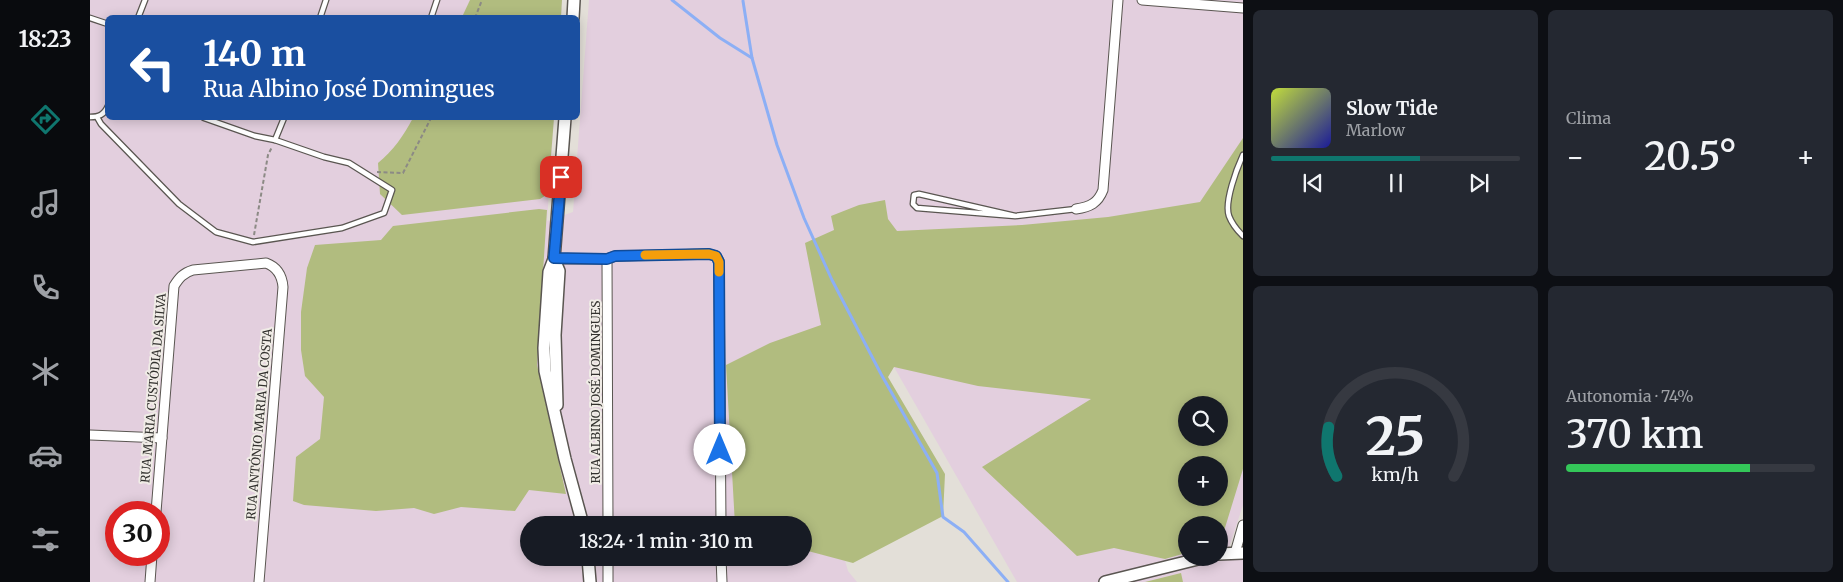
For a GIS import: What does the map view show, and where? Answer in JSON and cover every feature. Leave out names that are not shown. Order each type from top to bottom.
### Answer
[{"type":"main road","points":[[573,15],[574,0]]},
{"type":"main road","points":[[565,120],[554,258],[559,271],[555,336],[557,419],[565,459],[581,516]]},
{"type":"main road","points":[[1105,582],[1178,564]]},
{"type":"main road","points":[[589,566],[590,582]]},
{"type":"street","points":[[1076,209],[1088,208],[1100,199],[1103,190],[1118,0]]},
{"type":"street","points":[[1142,0],[1243,8]]},
{"type":"street","points":[[554,258],[607,259],[615,256],[709,254],[716,256],[719,262],[721,516]]},
{"type":"street","name":"RUA ALBINO JOSÉ DOMINGUES","points":[[607,259],[608,516]]},
{"type":"street","name":"RUA MARIA CUSTÓDIA DA SILVA","points":[[157,501],[173,294],[178,278],[193,270],[266,263],[276,269]]},
{"type":"street","name":"RUA ANTÓNIO MARIA DA COSTA","points":[[259,582],[283,287],[280,275],[276,269]]},
{"type":"street","points":[[90,434],[162,438]]},
{"type":"street","points":[[1239,553],[1243,525]]},
{"type":"street","points":[[150,582],[151,566]]},
{"type":"street","points":[[608,566],[608,582]]},
{"type":"street","points":[[722,566],[722,582]]},
{"type":"lane","points":[[139,15],[145,0]]},
{"type":"lane","points":[[321,15],[326,0]]},
{"type":"lane","points":[[432,15],[436,0]]},
{"type":"lane","points":[[90,18],[105,23]]},
{"type":"lane","points":[[90,117],[98,117],[105,112]]},
{"type":"lane","points":[[98,117],[101,124],[179,204],[216,232],[253,242],[342,228],[384,213],[392,190],[349,163],[324,157],[275,140],[255,136],[215,120]]},
{"type":"lane","points":[[275,140],[283,120]]},
{"type":"lane","points":[[1243,154],[1232,184],[1228,203],[1228,215],[1243,236]]},
{"type":"lane","points":[[1015,216],[919,194],[914,195],[912,200],[917,208],[1015,216],[1076,209]]},
{"type":"path","points":[[476,15],[482,0]]},
{"type":"path","points":[[365,172],[403,173],[430,120]]},
{"type":"path","points":[[253,242],[268,155],[275,140]]},
{"type":"shaded area","points":[[90,0],[562,0],[561,15],[105,15],[105,120],[554,120],[547,221],[573,212],[589,0],[1243,0],[1243,505],[1228,551],[1228,516],[1178,516],[1178,566],[1228,566],[1228,560],[1243,560],[1243,582],[1017,582],[894,367],[847,433],[826,494],[848,571],[857,582],[90,582]]},
{"type":"green space","points":[[470,0],[562,0],[561,15],[463,15]]},
{"type":"green space","points":[[412,120],[554,120],[548,194],[540,199],[402,215],[380,194],[378,163],[389,153]]},
{"type":"green space","points":[[1243,138],[1243,469],[1228,518],[1228,516],[1178,516],[1178,555],[1165,559],[1114,548],[1077,556],[982,467],[1091,399],[978,386],[894,367],[888,377],[945,474],[943,516],[853,563],[812,552],[812,516],[734,516],[726,365],[770,343],[821,325],[805,243],[834,230],[831,216],[859,205],[885,200],[888,219],[897,231],[1022,225],[1108,217],[1200,202]]},
{"type":"green space","points":[[539,209],[547,210],[537,365],[566,494],[529,490],[515,511],[461,507],[434,514],[414,508],[376,511],[304,505],[293,501],[296,457],[320,439],[324,397],[305,376],[301,350],[301,312],[307,268],[315,245],[381,240],[393,226]]},
{"type":"green space","points":[[1181,573],[1183,582],[1145,582]]},
{"type":"waterway","points":[[672,0],[720,38],[752,58],[777,145],[804,218],[832,280],[881,374],[937,473],[943,517],[964,532],[1008,582]]},
{"type":"waterway","points":[[743,1],[752,58]]},
{"type":"slow traffic","points":[[645,255],[709,254],[716,256],[719,262],[719,272]]},
{"type":"route","points":[[561,177],[554,258],[607,259],[615,256],[709,254],[716,256],[719,262],[720,450]]}]
